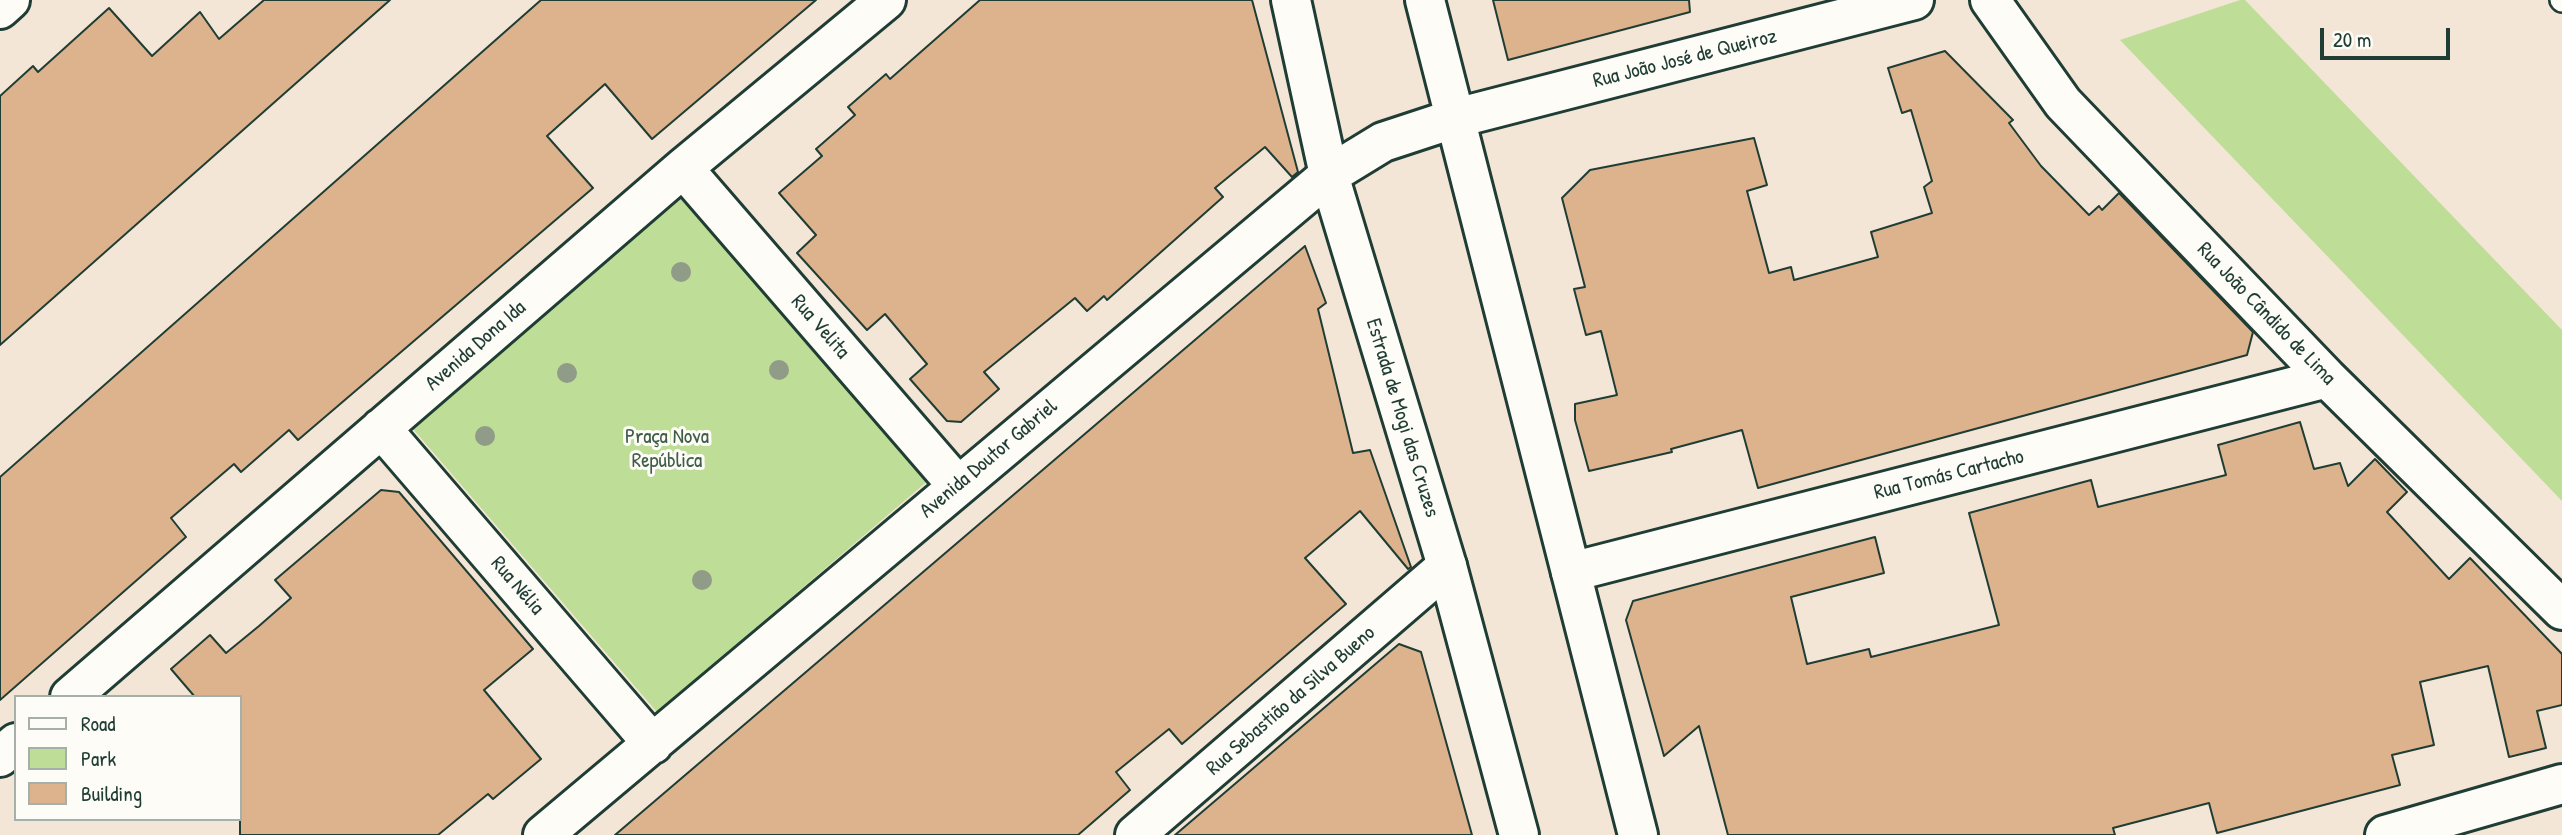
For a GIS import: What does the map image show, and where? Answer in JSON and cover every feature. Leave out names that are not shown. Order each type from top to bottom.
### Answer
[{"type":"street","points":[[0,9],[10,0]]},
{"type":"street","name":"Avenida Dona Ida","points":[[72,695],[683,168],[886,0]]},
{"type":"street","name":"Estrada de Mogi das Cruzes","points":[[1291,0],[1329,175],[1447,566],[1518,835]]},
{"type":"street","points":[[1425,0],[1638,835]]},
{"type":"street","name":"Rua João José de Queiroz","points":[[1456,118],[1914,0]]},
{"type":"street","name":"Rua João Cândido de Lima","points":[[1990,0],[2063,103],[2327,378],[2562,610]]},
{"type":"street","name":"Avenida Doutor Gabriel","points":[[543,835],[1329,175],[1382,142],[1456,118]]},
{"type":"street","name":"Rua Velita","points":[[683,168],[957,485]]},
{"type":"street","name":"Rua Tomás Cartacho","points":[[1571,572],[2327,378]]},
{"type":"street","name":"Rua Nélia","points":[[381,428],[653,744]]},
{"type":"street","name":"Rua Sebastião da Silva Bueno","points":[[1135,835],[1447,566]]},
{"type":"street","points":[[0,757],[14,745]]},
{"type":"street","points":[[2385,835],[2562,784]]},
{"type":"green space","points":[[2245,0],[2562,330],[2562,501],[2120,40]]},
{"type":"green space","name":"Praça Nova República","points":[[684,195],[930,479],[657,712],[413,429]]},
{"type":"building","points":[[264,0],[390,0],[0,345],[0,96],[33,66],[38,72],[109,8],[152,56],[200,12],[219,39]]},
{"type":"building","points":[[541,0],[816,0],[652,139],[605,84],[547,136],[593,188],[298,440],[289,430],[241,472],[234,464],[171,518],[186,537],[0,700],[0,477]]},
{"type":"building","points":[[980,0],[1252,0],[1298,172],[1292,177],[1265,147],[1215,188],[1223,197],[1107,300],[1104,296],[1087,311],[1075,298],[984,372],[999,389],[961,422],[947,421],[910,379],[927,364],[885,314],[867,330],[797,253],[816,235],[779,193],[822,156],[816,149],[855,115],[848,107],[886,74],[890,79]]},
{"type":"building","points":[[1493,0],[1689,0],[1690,12],[1508,60]]},
{"type":"building","points":[[1945,51],[2013,120],[2009,123],[2041,166],[2089,215],[2099,206],[2102,210],[2119,193],[2253,332],[2247,355],[1758,488],[1742,430],[1671,449],[1672,452],[1589,471],[1575,420],[1575,404],[1617,395],[1601,331],[1586,335],[1574,289],[1585,287],[1562,198],[1590,170],[1754,138],[1767,185],[1747,191],[1769,273],[1791,267],[1794,280],[1878,257],[1871,232],[1932,213],[1924,187],[1932,181],[1911,110],[1902,113],[1888,68]]},
{"type":"building","points":[[1305,246],[1326,303],[1318,309],[1353,453],[1370,450],[1411,567],[1408,569],[1360,511],[1305,558],[1346,604],[1182,744],[1169,729],[1116,772],[1130,790],[1078,835],[615,835]]},
{"type":"building","points":[[2300,422],[2314,469],[2340,463],[2348,486],[2375,459],[2407,492],[2387,512],[2449,579],[2470,558],[2562,654],[2562,705],[2537,711],[2546,748],[2509,757],[2488,666],[2420,682],[2434,745],[2392,755],[2400,785],[2217,833],[2209,803],[2113,828],[2115,835],[1728,835],[1699,726],[1664,756],[1626,620],[1633,601],[1875,537],[1884,573],[1791,597],[1807,664],[1869,649],[1871,657],[1999,625],[1969,513],[2091,480],[2098,507],[2226,475],[2218,445]]},
{"type":"building","points":[[381,490],[399,492],[533,649],[484,690],[541,759],[493,799],[488,794],[438,835],[240,835],[242,695],[193,695],[171,669],[210,635],[226,653],[259,626],[291,598],[275,580]]},
{"type":"building","points":[[1399,644],[1421,652],[1472,835],[1175,835]]}]
